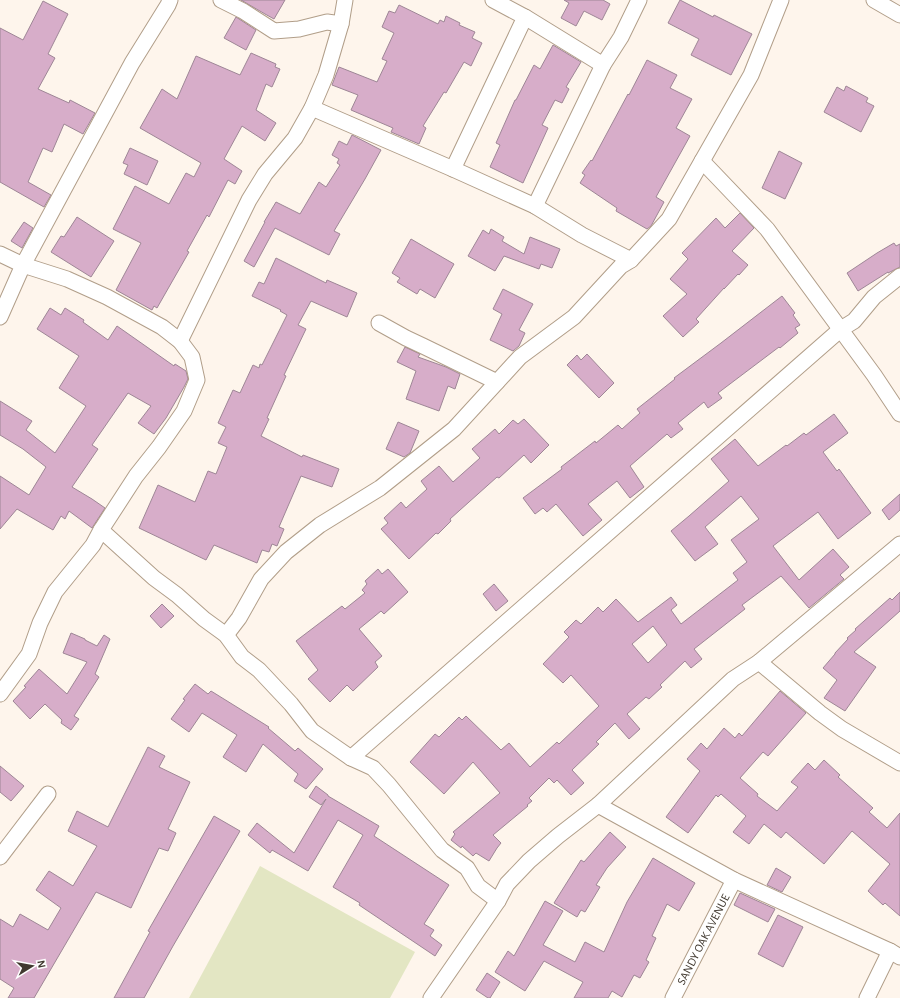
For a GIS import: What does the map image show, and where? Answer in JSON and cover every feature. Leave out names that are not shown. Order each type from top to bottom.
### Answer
[{"type":"street","points":[[0,317],[23,265],[132,63],[170,0]]},
{"type":"street","points":[[221,0],[243,11],[274,31],[299,29],[327,22],[341,24]]},
{"type":"street","points":[[180,341],[249,200],[265,174],[295,138],[312,108],[326,75],[341,24],[345,0]]},
{"type":"street","points":[[493,0],[525,17],[603,65]]},
{"type":"street","points":[[536,206],[603,65],[621,37],[640,0]]},
{"type":"street","points":[[226,635],[239,618],[261,579],[286,552],[320,525],[380,488],[454,429],[520,357],[574,317],[621,266],[631,260],[669,219],[751,75],[781,0]]},
{"type":"street","points":[[874,0],[900,15]]},
{"type":"street","points":[[453,169],[525,17]]},
{"type":"street","points":[[312,108],[536,206],[582,235],[631,260]]},
{"type":"street","points":[[702,160],[767,229],[841,329],[900,414]]},
{"type":"street","points":[[0,254],[23,265],[67,280],[107,297],[162,327],[180,341],[192,357],[197,380],[184,411],[136,476],[101,530],[93,546],[56,592],[40,623],[29,654],[0,694]]},
{"type":"street","points":[[351,758],[841,329],[854,321],[874,298],[900,276]]},
{"type":"street","points":[[379,322],[406,338],[497,382]]},
{"type":"street","points":[[101,530],[154,578],[226,635],[242,657],[259,670],[291,704],[312,731],[351,758],[373,768],[389,785],[442,850],[467,868],[478,886],[498,901]]},
{"type":"street","points":[[431,998],[498,901],[507,884],[529,861],[598,805],[733,679],[759,662],[900,544]]},
{"type":"street","points":[[759,662],[825,717],[842,729],[900,763]]},
{"type":"street","points":[[0,857],[48,794]]},
{"type":"street","points":[[598,805],[734,880],[895,954],[867,998]]},
{"type":"street","name":"SANDY OAK AVENUE","points":[[673,998],[734,880]]},
{"type":"green space","points":[[260,866],[415,952],[390,998],[189,998]]},
{"type":"building","points":[[241,0],[285,0],[274,19]]},
{"type":"building","points":[[564,0],[603,0],[610,4],[602,20],[584,11],[576,26],[561,18],[569,3]]},
{"type":"building","points":[[680,0],[713,17],[714,15],[752,34],[731,75],[691,55],[699,39],[668,23]]},
{"type":"building","points":[[43,1],[68,14],[48,54],[55,58],[38,89],[69,103],[70,100],[95,113],[83,134],[64,124],[52,152],[43,148],[28,182],[51,195],[44,207],[0,182],[0,28],[23,40]]},
{"type":"building","points":[[399,5],[438,24],[440,20],[444,22],[446,16],[460,23],[459,25],[475,32],[472,38],[482,43],[471,66],[464,62],[446,93],[444,92],[423,126],[426,128],[419,144],[391,132],[393,128],[351,110],[358,95],[332,85],[339,67],[377,82],[387,61],[382,59],[394,33],[382,27],[389,11],[395,13]]},
{"type":"building","points":[[236,17],[256,30],[246,50],[224,38]]},
{"type":"building","points":[[553,45],[581,62],[566,87],[569,89],[562,103],[555,100],[542,125],[548,128],[523,183],[490,167],[500,145],[496,143],[515,100],[534,65],[540,69]]},
{"type":"building","points":[[251,53],[276,64],[275,67],[280,69],[272,87],[266,84],[256,110],[276,123],[265,141],[242,126],[224,159],[242,171],[235,184],[228,180],[209,217],[207,215],[187,251],[189,252],[157,308],[154,306],[152,310],[116,290],[141,243],[113,229],[135,186],[169,204],[186,173],[194,177],[201,163],[140,128],[162,89],[177,99],[196,56],[240,75]]},
{"type":"building","points":[[647,60],[677,75],[670,88],[692,99],[676,128],[690,136],[656,197],[664,202],[651,226],[647,229],[616,211],[617,208],[580,183],[585,175],[582,173],[591,160],[592,161]]},
{"type":"building","points":[[846,86],[868,98],[866,102],[874,106],[861,132],[824,112],[837,87],[844,91]]},
{"type":"building","points":[[352,135],[381,150],[334,231],[340,234],[329,255],[275,228],[254,267],[244,261],[276,202],[300,214],[319,182],[326,187],[340,165],[337,163],[339,159],[332,155],[339,141],[347,145]]},
{"type":"building","points":[[130,148],[158,161],[147,185],[124,174],[128,165],[123,163]]},
{"type":"building","points":[[779,151],[802,163],[785,199],[762,188]]},
{"type":"building","points":[[740,213],[754,228],[732,251],[748,265],[724,288],[696,319],[699,322],[683,337],[663,316],[687,294],[670,279],[688,259],[682,253],[716,218],[725,228]]},
{"type":"building","points":[[77,217],[114,241],[91,277],[51,252],[61,236],[64,237]]},
{"type":"building","points":[[24,222],[33,228],[22,248],[11,241]]},
{"type":"building","points":[[491,229],[504,237],[502,241],[524,254],[530,237],[560,249],[552,268],[541,264],[539,269],[504,256],[495,271],[468,256],[483,230],[489,234]]},
{"type":"building","points":[[411,239],[454,264],[435,298],[420,289],[417,294],[397,282],[400,278],[392,273]]},
{"type":"building","points":[[894,243],[896,246],[900,244],[900,267],[888,272],[858,291],[847,273]]},
{"type":"building","points":[[276,258],[326,283],[327,280],[357,293],[347,317],[311,301],[298,325],[306,329],[284,375],[286,376],[267,418],[269,419],[261,436],[302,457],[303,455],[339,469],[332,487],[301,476],[279,527],[284,529],[277,546],[272,544],[269,552],[262,550],[257,563],[214,545],[206,560],[139,528],[158,485],[195,502],[208,471],[216,474],[227,447],[218,443],[226,427],[218,423],[233,390],[240,393],[253,365],[259,368],[260,364],[262,365],[287,315],[280,311],[281,310],[252,296],[259,282],[264,284]]},
{"type":"building","points":[[503,289],[533,304],[519,330],[525,333],[519,346],[513,351],[490,340],[502,314],[493,309]]},
{"type":"building","points":[[782,296],[795,313],[793,315],[800,325],[795,328],[798,333],[718,393],[722,398],[708,408],[704,402],[678,423],[683,429],[671,438],[667,434],[630,466],[644,487],[630,498],[617,481],[588,504],[602,520],[583,536],[556,504],[547,512],[543,508],[535,514],[523,498],[562,469],[561,467],[595,441],[596,443],[618,425],[622,429],[640,413],[637,409],[675,379],[674,378]]},
{"type":"building","points":[[50,308],[61,315],[65,308],[84,320],[83,322],[108,340],[117,326],[174,366],[175,364],[186,371],[188,379],[166,418],[154,434],[138,423],[151,406],[128,393],[92,445],[98,449],[72,487],[105,508],[92,528],[69,511],[65,519],[61,516],[53,530],[17,509],[0,529],[0,476],[29,495],[46,467],[23,449],[0,435],[0,401],[32,421],[26,430],[55,453],[86,406],[59,388],[79,356],[37,329]]},
{"type":"building","points":[[405,347],[420,354],[418,357],[446,367],[460,374],[455,389],[448,386],[439,411],[406,399],[416,371],[397,362]]},
{"type":"building","points":[[587,354],[614,383],[599,398],[567,365],[577,355],[581,360]]},
{"type":"building","points":[[834,414],[848,433],[823,452],[837,471],[839,469],[871,513],[838,539],[818,512],[773,546],[799,580],[833,549],[849,567],[840,575],[844,579],[809,608],[781,576],[742,605],[745,609],[694,649],[702,659],[691,668],[685,661],[660,685],[662,687],[649,699],[646,697],[627,714],[640,729],[629,739],[615,723],[596,742],[599,744],[572,770],[584,783],[571,795],[557,780],[554,783],[549,778],[529,798],[532,801],[527,805],[528,806],[493,835],[501,843],[489,861],[476,853],[473,856],[462,846],[461,848],[451,840],[455,834],[453,832],[500,793],[473,762],[444,794],[410,762],[435,734],[439,737],[459,717],[462,720],[466,716],[501,750],[509,743],[530,767],[557,742],[559,744],[599,706],[571,675],[563,683],[543,664],[569,637],[564,632],[576,620],[581,624],[598,607],[603,612],[616,599],[638,622],[671,597],[677,605],[671,610],[681,624],[738,580],[733,573],[747,562],[731,540],[759,519],[741,496],[705,527],[718,544],[695,561],[671,531],[729,481],[711,459],[735,439],[758,466],[804,433],[806,435]],"holes":[[[653,626],[667,645],[648,663],[632,644]]]},
{"type":"building","points":[[524,419],[549,445],[531,463],[524,455],[450,519],[451,521],[438,534],[436,533],[409,559],[381,529],[388,523],[384,518],[401,502],[406,508],[427,489],[421,481],[439,466],[453,482],[480,458],[472,449],[495,429],[499,434],[513,420],[518,424]]},
{"type":"building","points":[[398,422],[419,431],[410,453],[404,457],[386,449]]},
{"type":"building","points":[[900,494],[900,510],[889,520],[882,510]]},
{"type":"building","points":[[378,569],[382,574],[388,569],[408,592],[384,614],[381,611],[359,629],[382,656],[375,662],[378,667],[353,691],[347,685],[330,702],[308,679],[318,670],[296,641],[342,606],[345,609],[365,593],[362,590],[367,584],[365,581]]},
{"type":"building","points":[[494,584],[508,601],[496,611],[483,594]]},
{"type":"building","points":[[900,592],[900,611],[854,652],[876,667],[845,711],[824,698],[837,680],[823,668],[848,639],[847,638],[856,630],[855,629],[890,598],[892,600]]},
{"type":"building","points":[[162,604],[174,616],[161,628],[150,616]]},
{"type":"building","points":[[71,633],[97,646],[104,635],[110,639],[95,674],[99,677],[74,716],[79,719],[71,730],[61,723],[62,720],[45,704],[30,719],[13,701],[26,687],[24,686],[39,669],[67,694],[87,662],[63,653]]},
{"type":"building","points":[[195,684],[208,694],[211,691],[269,727],[268,728],[295,751],[298,748],[323,769],[306,789],[294,781],[298,774],[263,744],[246,772],[223,757],[237,735],[202,713],[189,732],[171,719],[185,700],[183,699]]},
{"type":"building","points":[[780,691],[806,713],[768,756],[763,752],[740,778],[758,794],[757,796],[777,811],[798,787],[791,782],[808,763],[815,770],[824,760],[840,775],[838,777],[873,808],[869,812],[887,828],[900,813],[900,916],[885,903],[883,905],[868,891],[890,864],[852,831],[824,864],[786,832],[781,838],[764,824],[749,844],[733,832],[746,816],[721,794],[718,797],[716,795],[688,833],[666,817],[700,771],[687,759],[701,743],[707,749],[724,728],[735,738],[739,733],[742,736]]},
{"type":"building","points":[[148,747],[165,756],[159,767],[190,782],[168,829],[176,833],[168,851],[159,848],[131,908],[96,892],[34,998],[8,998],[14,988],[0,979],[0,919],[13,927],[20,914],[48,930],[61,908],[36,890],[49,871],[73,886],[97,846],[68,831],[77,811],[108,827]]},
{"type":"building","points":[[0,766],[24,786],[11,801],[0,792]]},
{"type":"building","points":[[316,786],[328,796],[379,826],[374,836],[449,885],[424,924],[434,930],[430,936],[442,945],[435,956],[359,905],[360,903],[333,887],[363,835],[338,820],[308,871],[272,850],[270,853],[248,835],[257,823],[294,853],[326,799],[321,805],[309,797]]},
{"type":"building","points":[[214,816],[240,831],[144,998],[114,998],[150,932],[148,931]]},
{"type":"building","points":[[610,832],[626,847],[607,868],[596,885],[600,887],[585,912],[581,910],[577,917],[554,903],[581,860],[584,862]]},
{"type":"building","points":[[653,858],[695,883],[679,911],[667,904],[652,936],[656,938],[646,960],[649,962],[640,978],[634,975],[622,997],[612,991],[608,998],[574,998],[583,982],[544,961],[525,991],[495,972],[508,951],[514,956],[545,901],[563,911],[543,945],[575,962],[585,942],[604,952],[627,902]]},
{"type":"building","points":[[776,868],[791,877],[782,892],[767,885]]},
{"type":"building","points":[[740,893],[775,909],[768,922],[734,905]]},
{"type":"building","points":[[778,915],[803,927],[783,967],[758,954]]},
{"type":"building","points":[[487,973],[500,982],[490,998],[476,990]]}]
